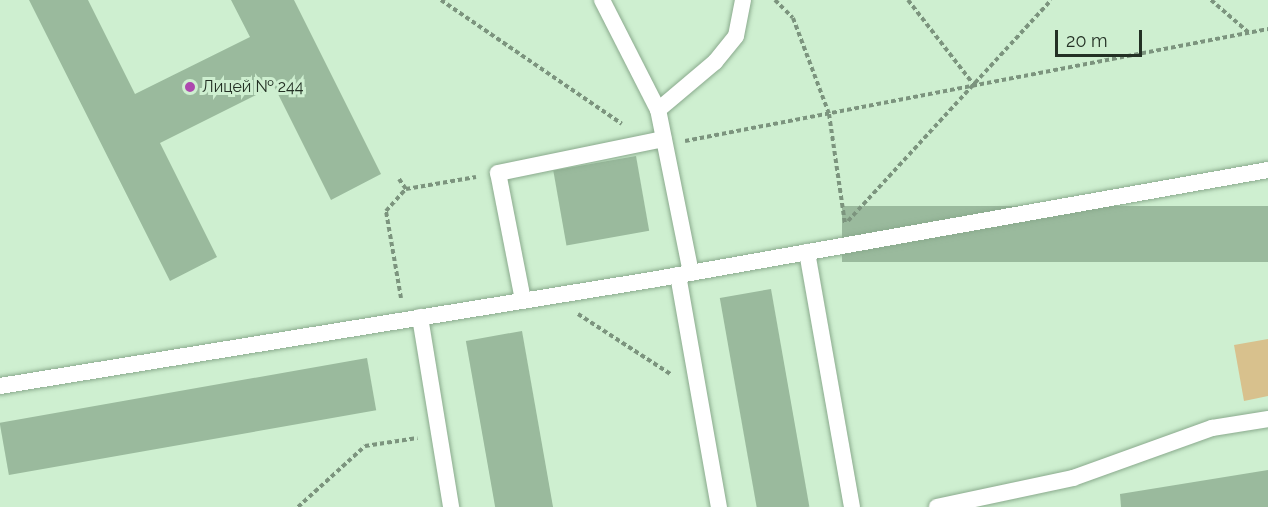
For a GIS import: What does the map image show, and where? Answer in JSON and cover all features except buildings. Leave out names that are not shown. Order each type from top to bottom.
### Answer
[{"type":"lane","points":[[602,0],[658,110],[684,274],[698,392],[718,507]]},
{"type":"lane","points":[[658,110],[715,62],[736,36],[743,0]]},
{"type":"lane","points":[[523,300],[498,173],[664,139]]},
{"type":"lane","points":[[0,386],[684,274],[1268,170]]},
{"type":"lane","points":[[807,252],[852,507]]},
{"type":"lane","points":[[412,318],[451,507]]},
{"type":"lane","points":[[937,507],[1073,478],[1212,428],[1268,419]]},
{"type":"path","points":[[441,0],[624,125]]},
{"type":"path","points":[[775,0],[793,18],[829,114],[847,245]]},
{"type":"path","points":[[908,0],[974,85]]},
{"type":"path","points":[[845,224],[1052,0]]},
{"type":"path","points":[[1211,0],[1249,32]]},
{"type":"path","points":[[664,139],[676,142],[1268,29]]},
{"type":"path","points":[[412,318],[386,211],[406,189],[498,173]]},
{"type":"path","points":[[399,179],[406,189]]},
{"type":"path","points":[[549,296],[698,392]]},
{"type":"path","points":[[298,507],[365,446],[423,437]]},
{"type":"shaded area","points":[[1268,339],[1268,396],[1244,401],[1234,345]]},
{"type":"place","name":"Лицей № 244","points":[[190,87]]}]
